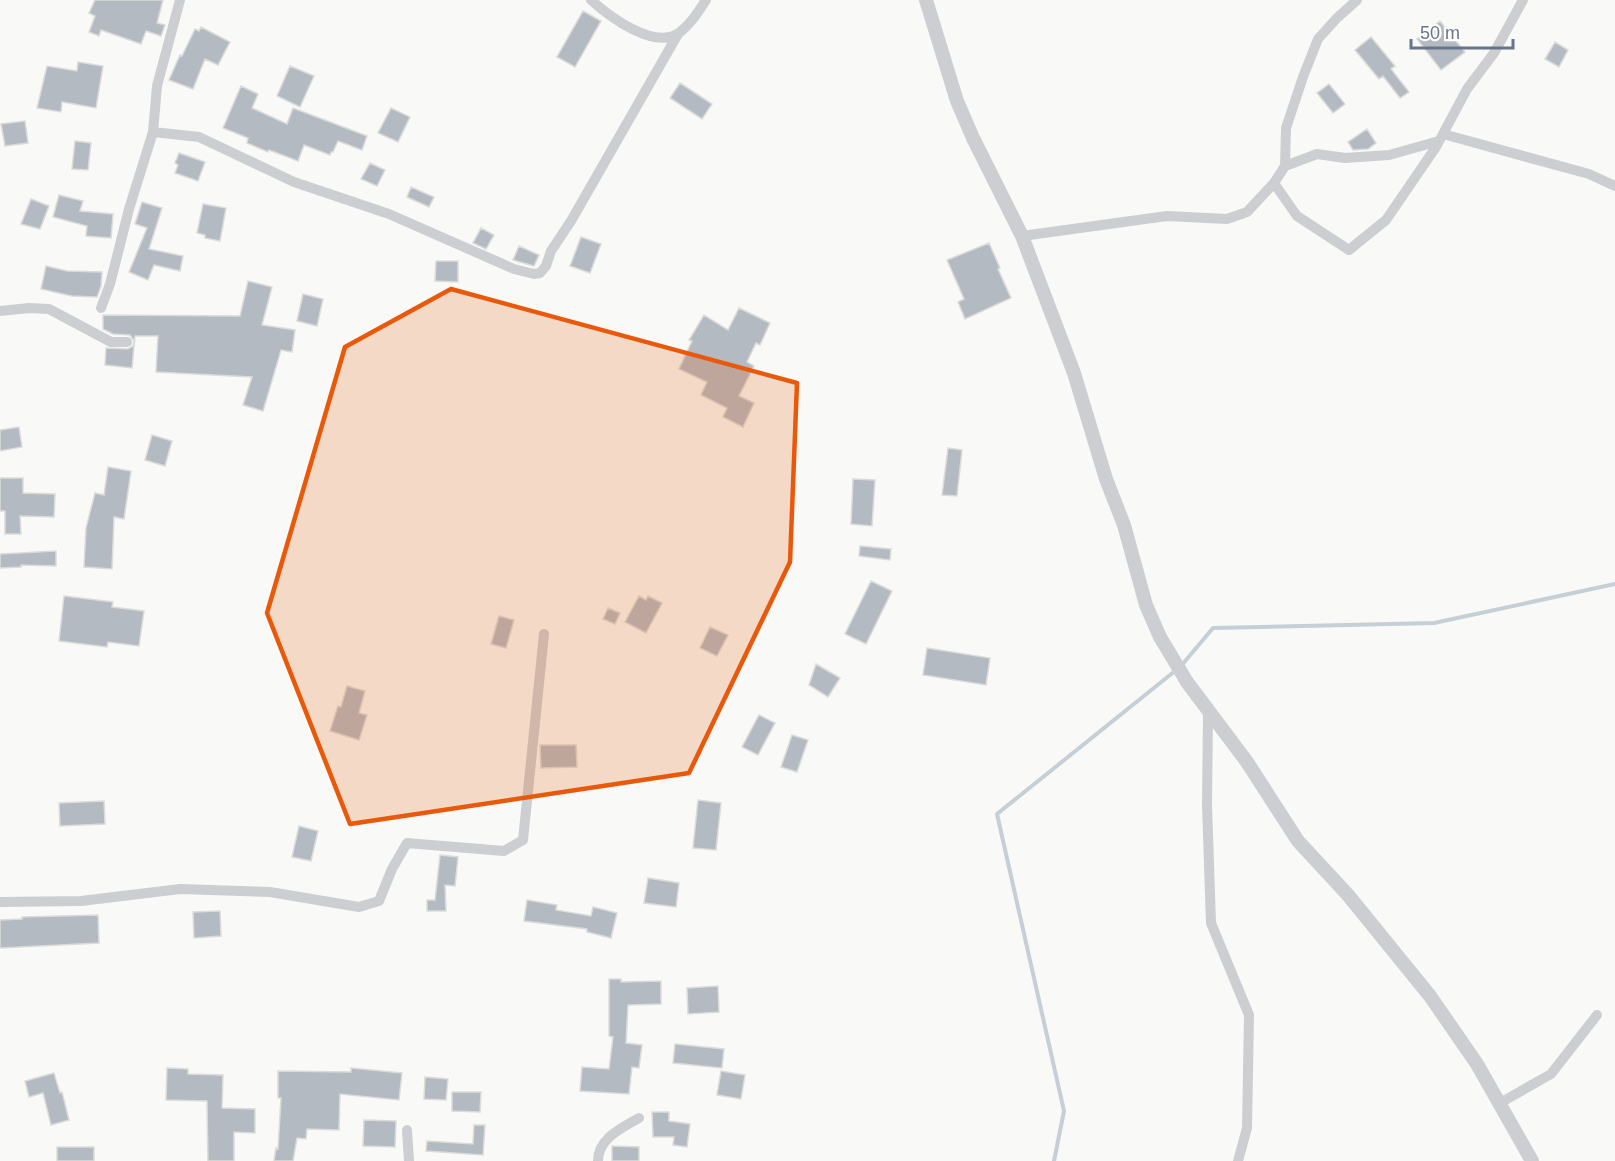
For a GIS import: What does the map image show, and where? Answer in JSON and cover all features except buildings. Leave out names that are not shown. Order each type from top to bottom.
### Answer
[{"type":"street","points":[[101,308],[110,284],[129,209],[153,132],[157,86],[180,0]]},
{"type":"street","points":[[591,0],[633,30],[658,38],[678,34]]},
{"type":"street","points":[[153,132],[199,137],[294,182],[389,214],[504,264],[534,274],[540,273],[678,34],[691,22],[706,0]]},
{"type":"street","points":[[926,0],[957,101],[1022,236],[1074,374],[1106,479],[1124,525],[1146,605],[1160,637],[1187,682],[1247,762],[1298,841],[1347,895],[1430,996],[1478,1064],[1533,1161]]},
{"type":"street","points":[[1022,236],[1167,216],[1227,219],[1247,212],[1274,183],[1285,166],[1286,128],[1318,39],[1336,18],[1358,0]]},
{"type":"street","points":[[1274,183],[1297,216],[1349,250],[1386,220],[1441,138],[1467,89],[1494,53],[1523,0]]},
{"type":"street","points":[[1285,166],[1317,154],[1345,158],[1389,155],[1441,138],[1589,174],[1615,186]]},
{"type":"street","points":[[0,311],[29,308],[49,309],[111,342],[127,342]]},
{"type":"street","points":[[0,902],[81,900],[180,889],[270,892],[359,907],[379,900],[392,869],[407,843],[504,851],[523,840],[544,634]]},
{"type":"street","points":[[1208,712],[1207,805],[1211,923],[1249,1015],[1247,1128],[1238,1161]]},
{"type":"street","points":[[1500,1103],[1551,1074],[1597,1015]]},
{"type":"street","points":[[598,1161],[598,1154],[611,1133],[639,1118]]},
{"type":"street","points":[[407,1130],[409,1161]]},
{"type":"highlighted area","points":[[451,289],[797,383],[790,562],[689,773],[350,824],[267,613],[345,347]]},
{"type":"waterway","points":[[1181,666],[1213,628],[1434,623],[1615,584]]},
{"type":"waterway","points":[[1054,1161],[1064,1111],[997,814],[1175,671]]}]
